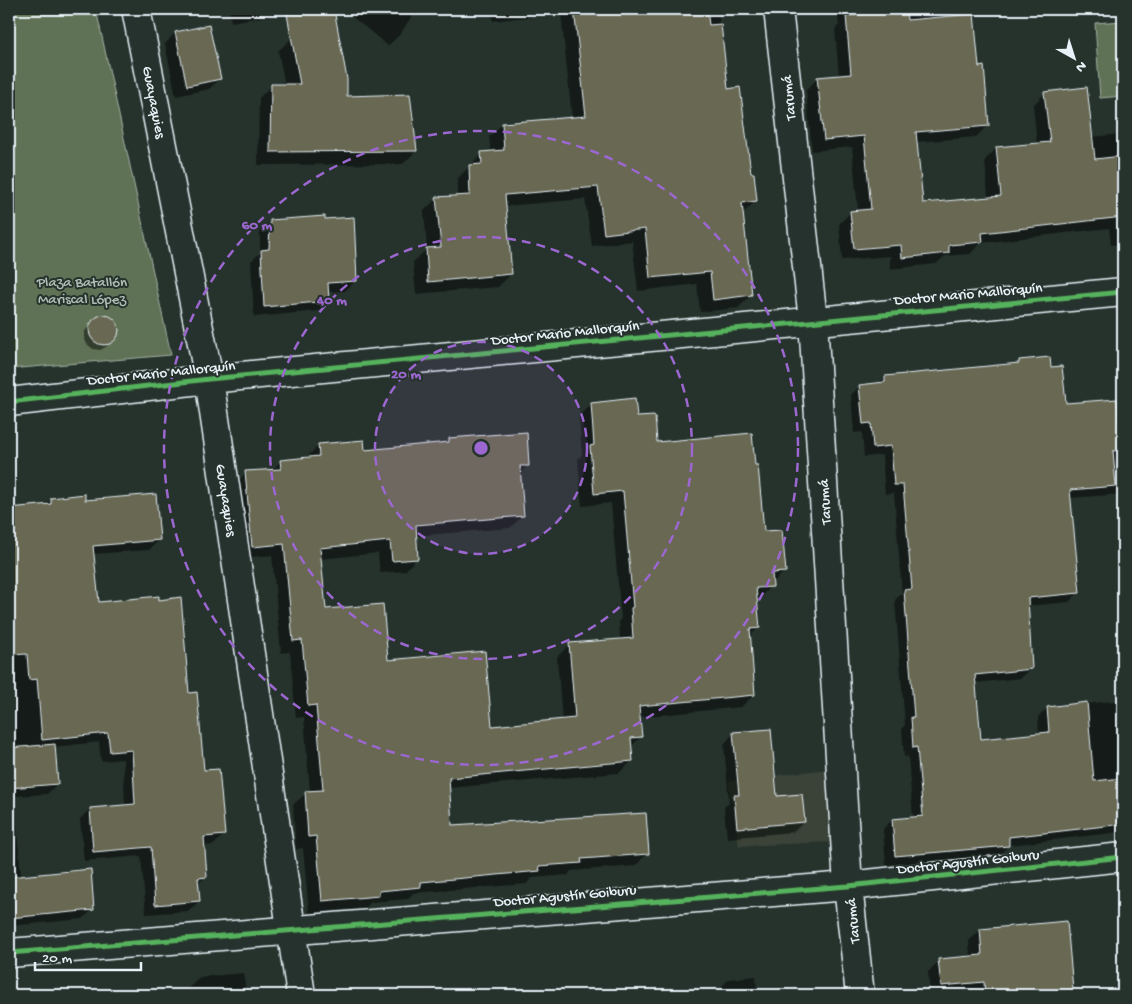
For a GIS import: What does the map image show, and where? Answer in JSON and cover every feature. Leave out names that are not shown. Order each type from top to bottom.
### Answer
[{"type":"street","name":"Guayaquies","points":[[136,9],[209,379],[301,995]]},
{"type":"street","name":"Tarumá","points":[[778,9],[813,320],[848,886],[860,995]]},
{"type":"street","name":"Doctor Mario Mallorquín","points":[[9,402],[209,379],[813,320],[1123,292]]},
{"type":"street","name":"Doctor Agustín Goiburu","points":[[9,953],[848,886],[1123,857]]},
{"type":"shaded area","points":[[828,769],[835,842],[739,846],[728,781]]},
{"type":"green space","name":"Plaza Batallón Mariscal López","points":[[9,9],[96,9],[171,355],[9,369]]},
{"type":"green space","points":[[1123,21],[1123,96],[1100,98],[1095,23]]},
{"type":"building","points":[[286,9],[334,9],[347,79],[347,96],[410,94],[417,151],[270,152],[271,84],[300,84]]},
{"type":"building","points":[[574,9],[707,9],[709,25],[721,24],[728,89],[740,87],[751,173],[754,173],[757,201],[742,203],[752,295],[713,300],[710,272],[650,278],[645,229],[604,234],[598,187],[505,195],[512,274],[428,282],[426,248],[441,247],[436,197],[470,195],[469,165],[482,164],[481,152],[504,150],[502,123],[586,116]]},
{"type":"building","points":[[906,9],[907,20],[974,14],[979,67],[984,66],[989,126],[916,132],[923,203],[1001,196],[996,147],[1050,142],[1044,92],[1087,87],[1095,159],[1123,156],[1123,217],[982,233],[983,242],[949,245],[949,253],[902,258],[901,245],[854,249],[850,211],[871,209],[864,136],[824,140],[817,77],[851,74],[846,16]]},
{"type":"building","points":[[209,25],[221,79],[187,86],[175,32]]},
{"type":"building","points":[[325,216],[325,219],[354,217],[357,281],[328,283],[329,301],[264,307],[261,250],[269,249],[270,220]]},
{"type":"building","points":[[104,315],[110,316],[118,324],[118,336],[110,344],[104,345],[98,344],[90,336],[89,330],[90,324],[98,316]]},
{"type":"building","points":[[1050,357],[1051,367],[1062,366],[1066,403],[1117,399],[1121,450],[1113,451],[1116,486],[1070,490],[1080,593],[1028,598],[1032,669],[975,675],[981,739],[1049,732],[1047,707],[1087,702],[1094,781],[1123,778],[1123,824],[1009,837],[1009,846],[895,856],[892,819],[923,816],[917,747],[913,748],[911,717],[914,717],[904,590],[912,589],[903,485],[894,485],[891,446],[873,448],[871,423],[863,424],[859,385],[885,382],[885,376],[1019,363],[1019,360]]},
{"type":"building","points":[[635,398],[637,417],[655,416],[657,442],[752,433],[755,465],[758,465],[764,531],[782,530],[786,572],[772,573],[773,587],[756,588],[760,628],[750,629],[755,695],[639,706],[642,737],[631,738],[633,761],[449,778],[452,825],[646,813],[649,854],[581,859],[582,863],[539,866],[540,871],[421,882],[421,887],[379,891],[379,896],[322,901],[316,836],[308,837],[305,791],[323,790],[316,705],[308,706],[302,640],[293,641],[284,544],[252,547],[245,471],[281,469],[280,460],[319,456],[318,444],[364,440],[365,450],[449,442],[449,438],[527,432],[529,466],[520,466],[524,516],[416,525],[418,559],[392,561],[390,541],[320,548],[326,609],[383,604],[388,660],[485,651],[492,726],[575,718],[569,643],[633,638],[631,608],[633,607],[623,491],[594,494],[590,446],[594,445],[591,403]]},
{"type":"building","points":[[85,494],[85,500],[156,494],[160,540],[93,546],[99,602],[159,596],[159,600],[181,597],[189,693],[197,692],[204,770],[219,769],[225,835],[204,837],[207,877],[198,878],[200,901],[155,905],[151,847],[93,852],[90,808],[135,804],[132,750],[110,752],[108,733],[42,740],[37,679],[29,680],[27,654],[9,655],[9,508],[51,504],[51,498]]},
{"type":"building","points":[[771,729],[777,796],[802,794],[805,822],[737,828],[734,795],[739,795],[733,732]]},
{"type":"building","points":[[55,744],[58,784],[9,788],[9,748]]},
{"type":"building","points":[[91,869],[94,910],[9,918],[9,877]]},
{"type":"building","points":[[1067,921],[1073,990],[985,995],[984,982],[941,986],[938,959],[982,955],[980,929]]},
{"type":"cycle path","points":[[9,402],[209,379],[1123,292]]},
{"type":"cycle path","points":[[9,953],[848,886],[1123,857]]}]
